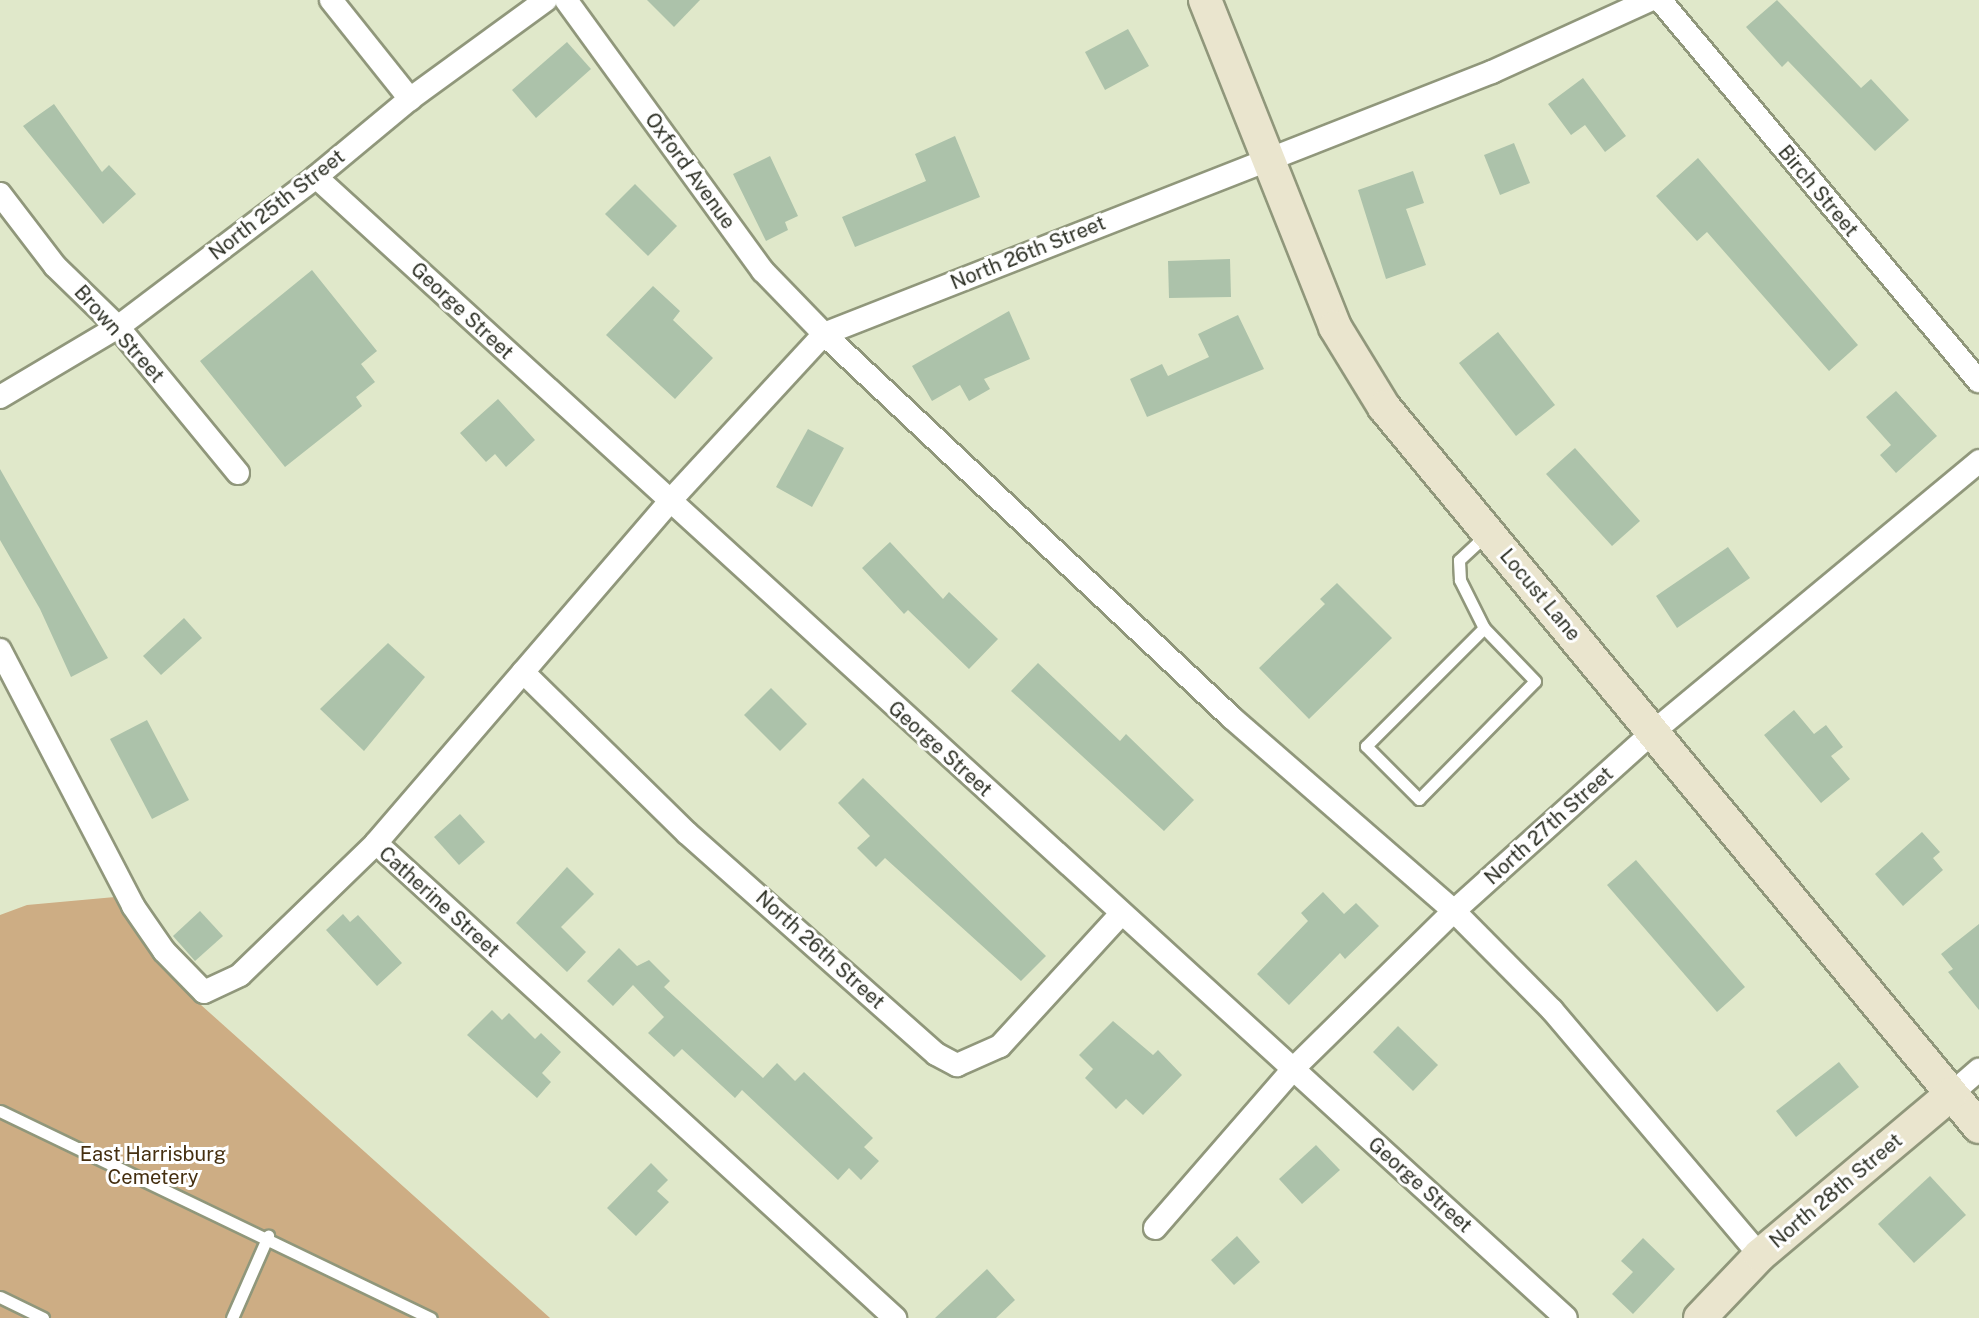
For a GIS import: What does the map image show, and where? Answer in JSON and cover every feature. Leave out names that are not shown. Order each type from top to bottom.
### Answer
[{"type":"street","points":[[331,0],[410,99]]},
{"type":"street","name":"North 25th Street","points":[[0,397],[118,327],[316,177],[410,99],[546,0]]},
{"type":"street","name":"Oxford Avenue","points":[[566,0],[763,271],[824,334]]},
{"type":"street","name":"Locust Lane","points":[[1205,0],[1335,327],[1384,407],[1979,1127]]},
{"type":"street","name":"North 26th Street","points":[[376,843],[669,502],[824,334],[1492,72],[1650,0]]},
{"type":"street","name":"Birch Street","points":[[1660,0],[1979,381]]},
{"type":"street","name":"George Street","points":[[316,177],[1566,1318]]},
{"type":"street","name":"Brown Street","points":[[0,194],[55,266],[118,327],[238,473]]},
{"type":"street","points":[[824,334],[1232,718],[1454,911],[1552,1010],[1760,1255]]},
{"type":"street","name":"North 27th Street","points":[[1155,1228],[1293,1069],[1454,911],[1653,732],[1979,461]]},
{"type":"street","name":"Catherine Street","points":[[0,650],[133,906],[164,951],[204,992],[240,975],[376,843],[895,1318]]},
{"type":"street","name":"North 26th Street","points":[[523,672],[687,833],[936,1054],[957,1065],[1000,1046],[1121,914]]},
{"type":"street","name":"North 28th Street","points":[[1700,1318],[1760,1255],[1979,1070]]},
{"type":"lane","points":[[1484,628],[1366,746],[1419,799],[1535,681],[1484,628],[1460,580],[1459,560],[1488,533]]},
{"type":"lane","points":[[0,1111],[268,1236],[431,1318]]},
{"type":"lane","points":[[232,1318],[268,1236]]},
{"type":"lane","points":[[0,1297],[23,1314],[43,1318]]},
{"type":"green space","name":"East Harrisburg Cemetery","points":[[115,897],[191,996],[550,1318],[0,1318],[0,915],[27,905]]},
{"type":"building","points":[[647,0],[700,0],[674,27]]},
{"type":"building","points":[[1777,0],[1861,88],[1871,79],[1909,120],[1875,151],[1788,61],[1782,67],[1746,27]]},
{"type":"building","points":[[1128,29],[1149,66],[1105,90],[1085,52]]},
{"type":"building","points":[[567,42],[591,69],[536,118],[512,90]]},
{"type":"building","points":[[1583,78],[1626,136],[1605,152],[1585,125],[1571,135],[1548,104]]},
{"type":"building","points":[[54,104],[102,172],[109,165],[136,194],[103,224],[23,126]]},
{"type":"building","points":[[955,136],[980,197],[855,247],[842,217],[926,181],[915,154]]},
{"type":"building","points":[[1514,143],[1530,183],[1500,195],[1484,155]]},
{"type":"building","points":[[770,156],[798,216],[785,222],[788,230],[766,241],[733,174]]},
{"type":"building","points":[[1698,158],[1858,345],[1829,371],[1707,232],[1697,241],[1656,196]]},
{"type":"building","points":[[1413,171],[1424,203],[1406,209],[1426,265],[1386,279],[1358,190]]},
{"type":"building","points":[[635,184],[677,226],[648,256],[605,214]]},
{"type":"building","points":[[1230,259],[1231,297],[1169,298],[1168,261]]},
{"type":"building","points":[[312,270],[377,351],[361,364],[375,382],[356,397],[362,406],[285,467],[200,361]]},
{"type":"building","points":[[653,286],[680,311],[673,320],[713,358],[675,399],[606,335]]},
{"type":"building","points":[[1009,311],[1030,359],[984,379],[990,389],[969,401],[960,385],[932,401],[912,366]]},
{"type":"building","points":[[1238,315],[1264,369],[1147,417],[1130,379],[1162,364],[1168,376],[1209,357],[1198,334]]},
{"type":"building","points":[[1498,332],[1555,405],[1516,436],[1459,363]]},
{"type":"building","points":[[1896,391],[1937,436],[1896,473],[1880,455],[1891,445],[1866,417]]},
{"type":"building","points":[[498,399],[535,440],[506,467],[495,454],[486,462],[460,433]]},
{"type":"building","points":[[808,429],[844,448],[812,507],[776,487]]},
{"type":"building","points":[[1575,448],[1640,521],[1612,546],[1546,474]]},
{"type":"building","points":[[0,469],[108,658],[71,677],[40,609],[0,540]]},
{"type":"building","points":[[890,542],[943,599],[949,592],[998,639],[969,669],[908,610],[904,614],[862,568]]},
{"type":"building","points":[[1728,547],[1750,578],[1677,628],[1656,596]]},
{"type":"building","points":[[1337,583],[1392,638],[1309,719],[1259,668],[1325,604],[1320,599]]},
{"type":"building","points":[[184,618],[202,638],[161,675],[143,656]]},
{"type":"building","points":[[388,643],[425,677],[364,751],[320,709]]},
{"type":"building","points":[[1038,663],[1120,741],[1126,734],[1194,800],[1164,831],[1011,691]]},
{"type":"building","points":[[771,688],[807,724],[780,751],[744,715]]},
{"type":"building","points":[[1794,710],[1814,734],[1826,725],[1843,747],[1831,756],[1850,779],[1821,803],[1764,735]]},
{"type":"building","points":[[147,720],[189,800],[152,819],[110,739]]},
{"type":"building","points":[[863,778],[1046,956],[1021,981],[885,858],[876,867],[857,848],[870,836],[838,803]]},
{"type":"building","points":[[460,814],[485,842],[459,865],[434,837]]},
{"type":"building","points":[[1922,832],[1940,852],[1933,858],[1943,870],[1903,906],[1875,874]]},
{"type":"building","points":[[1636,860],[1745,987],[1717,1012],[1607,885]]},
{"type":"building","points":[[567,867],[594,894],[561,927],[586,952],[567,972],[516,923]]},
{"type":"building","points":[[1323,892],[1344,914],[1356,903],[1379,926],[1345,959],[1340,953],[1289,1005],[1257,974],[1308,921],[1301,913]]},
{"type":"building","points":[[200,911],[223,936],[195,961],[173,936]]},
{"type":"building","points":[[343,914],[350,922],[358,915],[402,963],[377,986],[326,930]]},
{"type":"building","points":[[1979,924],[1979,1010],[1948,972],[1953,969],[1941,954]]},
{"type":"building","points":[[619,948],[637,966],[649,960],[670,981],[664,987],[763,1078],[777,1063],[795,1081],[804,1072],[873,1138],[864,1147],[879,1161],[861,1180],[849,1168],[838,1180],[742,1090],[735,1098],[682,1049],[674,1057],[648,1033],[664,1017],[633,985],[613,1006],[587,981]]},
{"type":"building","points":[[492,1010],[502,1020],[509,1013],[535,1039],[541,1033],[561,1052],[542,1073],[551,1082],[537,1098],[467,1035]]},
{"type":"building","points":[[1113,1021],[1153,1055],[1158,1050],[1182,1075],[1143,1115],[1126,1099],[1116,1109],[1085,1078],[1093,1069],[1079,1055]]},
{"type":"building","points":[[1398,1026],[1438,1065],[1413,1091],[1373,1052]]},
{"type":"building","points":[[1839,1062],[1859,1087],[1796,1137],[1776,1111]]},
{"type":"building","points":[[1316,1145],[1340,1170],[1302,1204],[1279,1179]]},
{"type":"building","points":[[651,1163],[668,1180],[657,1191],[669,1202],[636,1236],[607,1208]]},
{"type":"building","points":[[1930,1176],[1966,1215],[1914,1263],[1878,1224]]},
{"type":"building","points":[[1237,1236],[1260,1262],[1234,1285],[1211,1260]]},
{"type":"building","points":[[1643,1238],[1675,1269],[1633,1314],[1612,1294],[1633,1272],[1621,1261]]},
{"type":"building","points":[[987,1269],[1015,1300],[996,1318],[935,1318]]}]
